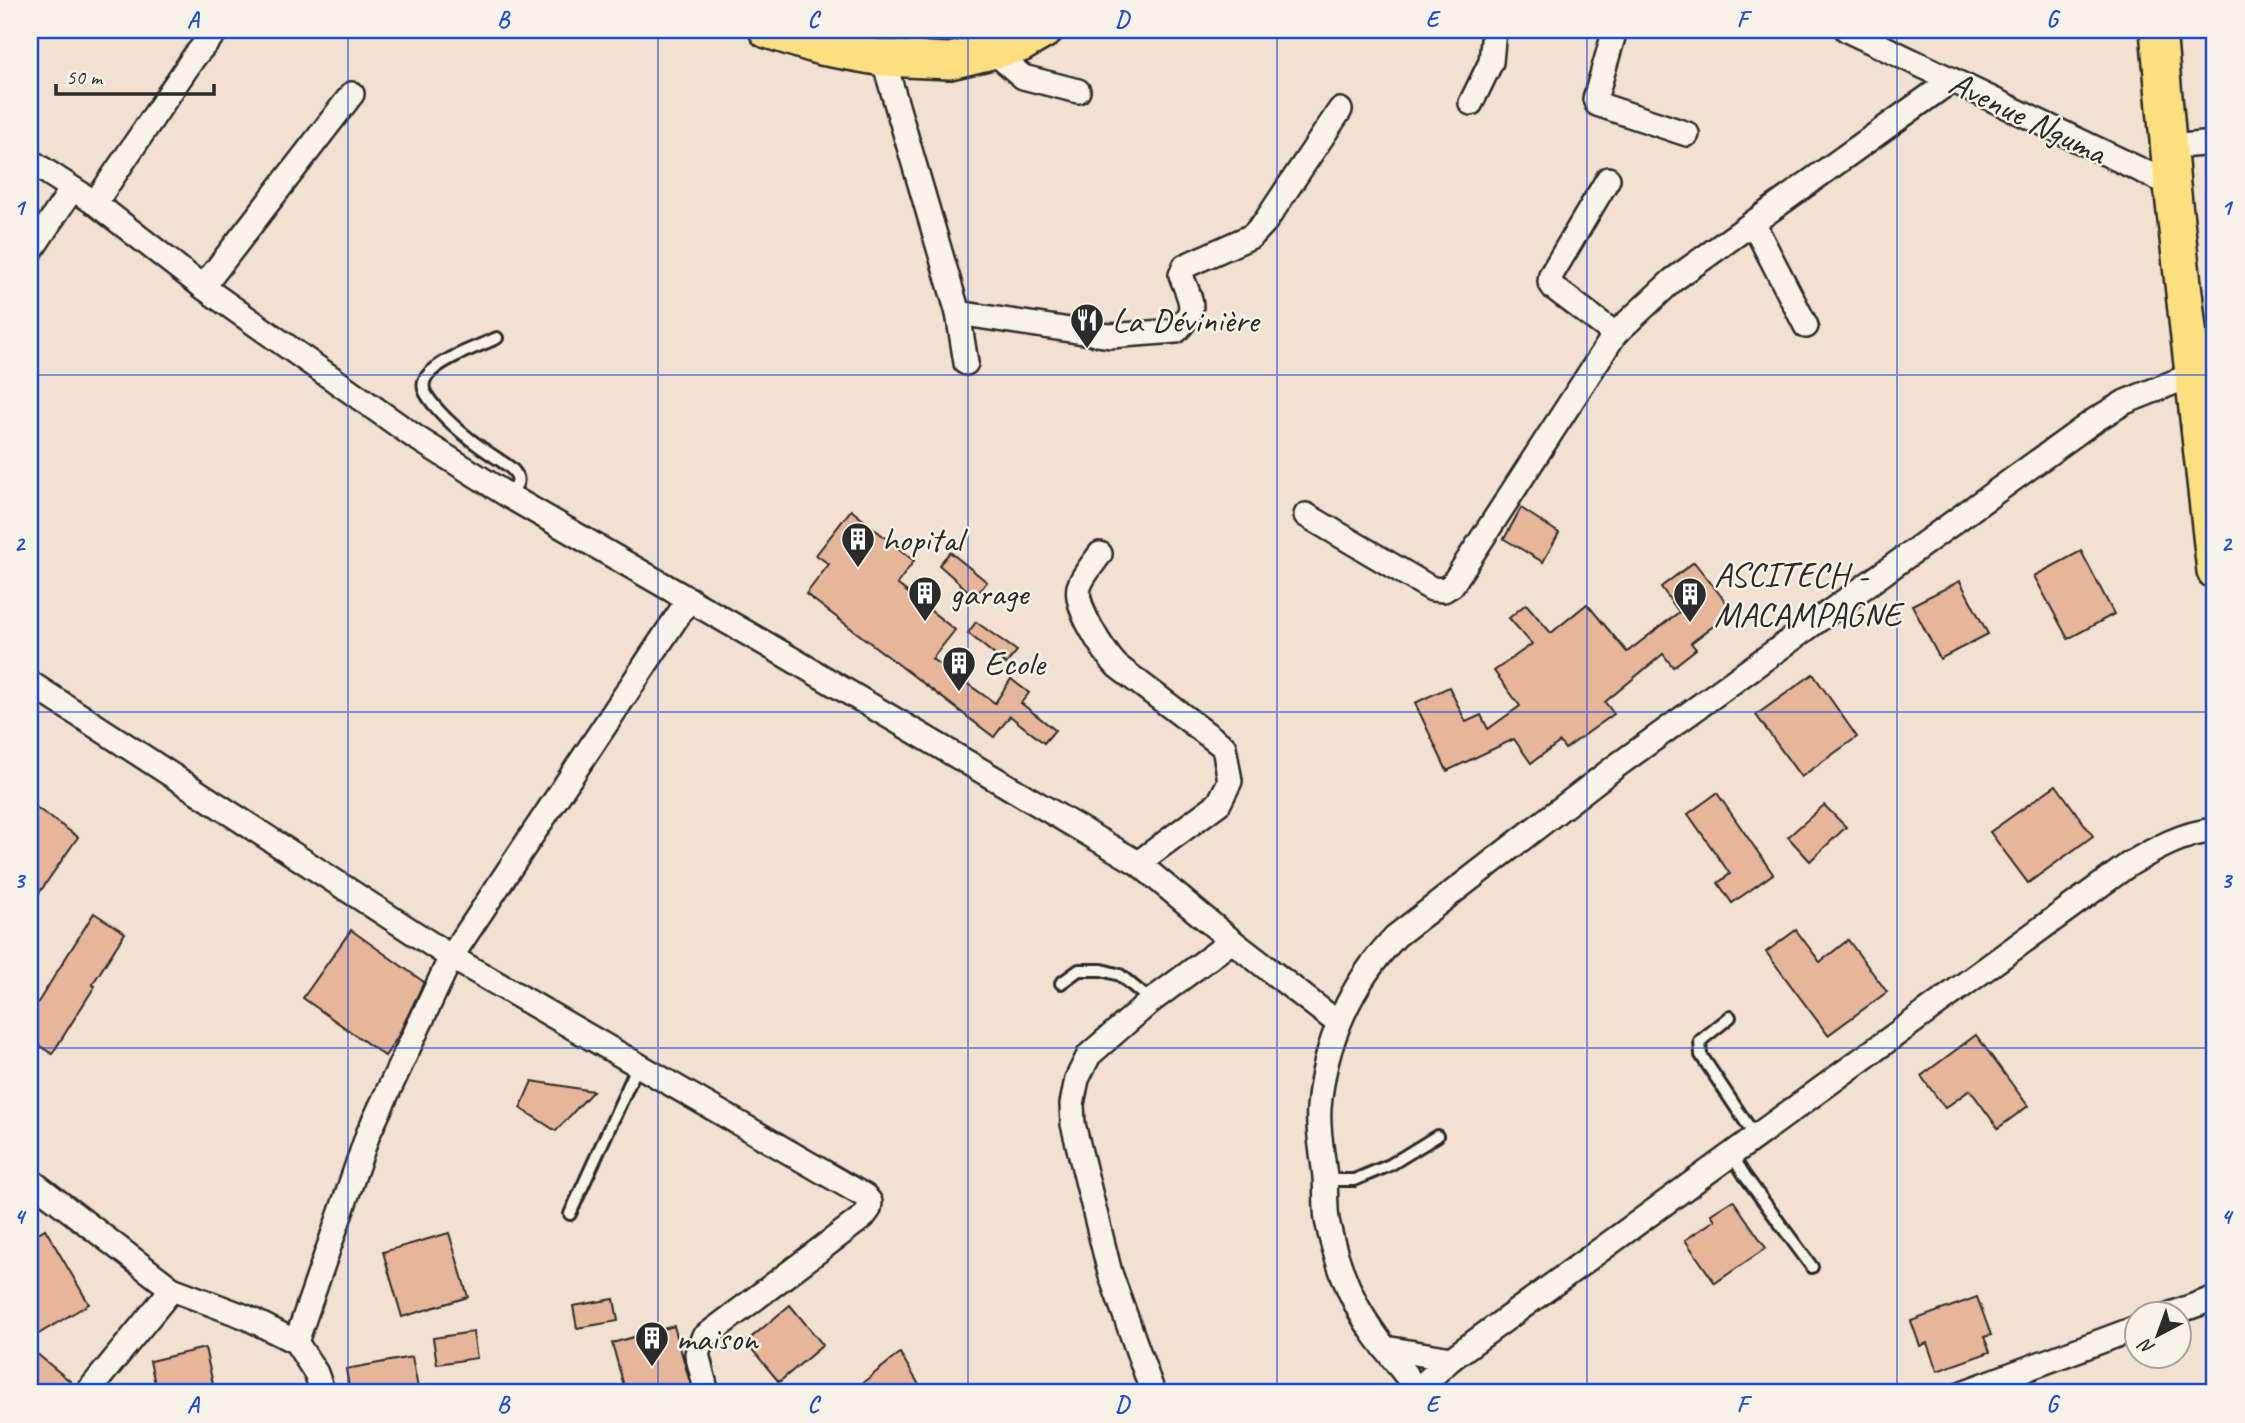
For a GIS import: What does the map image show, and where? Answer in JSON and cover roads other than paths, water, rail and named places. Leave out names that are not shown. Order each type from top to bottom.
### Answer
[{"type":"main road","points":[[767,30],[821,47],[883,58],[950,61],[1021,44],[1045,30]]},
{"type":"main road","points":[[2158,30],[2192,375],[2214,530],[2215,571]]},
{"type":"street","points":[[95,203],[194,57],[217,30]]},
{"type":"street","points":[[1471,103],[1491,62],[1494,30]]},
{"type":"street","points":[[1615,30],[1595,99],[1597,104],[1687,134]]},
{"type":"street","name":"Avenue Nguma","points":[[1847,30],[2172,186]]},
{"type":"street","points":[[993,52],[1023,77],[1079,91]]},
{"type":"street","points":[[883,58],[958,313],[966,362]]},
{"type":"street","points":[[1306,515],[1432,589],[1444,590],[1452,585],[1615,334],[1661,289],[1952,80]]},
{"type":"street","points":[[203,287],[352,94]]},
{"type":"street","points":[[958,313],[1111,336],[1176,331],[1189,318],[1191,304],[1181,275],[1185,267],[1252,236],[1265,222],[1340,110]]},
{"type":"street","points":[[2168,146],[2215,143]]},
{"type":"street","points":[[30,161],[95,203],[203,287],[415,438],[509,496],[688,598],[1138,863],[1232,941],[1338,1023]]},
{"type":"street","points":[[1608,179],[1551,275],[1550,282],[1554,288],[1615,334]]},
{"type":"street","points":[[30,252],[72,189]]},
{"type":"street","points":[[1752,223],[1806,327]]},
{"type":"street","points":[[2192,375],[2125,402],[2095,419],[1615,767],[1396,936],[1377,956],[1338,1023],[1326,1064],[1318,1110],[1327,1219],[1341,1271],[1358,1308],[1418,1392],[1451,1359],[2128,865],[2153,850],[2186,836],[2215,830]]},
{"type":"street","points":[[1100,554],[1083,579],[1078,595],[1104,652],[1117,666],[1224,747],[1230,781],[1219,803],[1138,863]]},
{"type":"street","points":[[296,1342],[368,1134],[451,957],[688,598]]},
{"type":"street","points":[[30,682],[451,957],[859,1192],[870,1202],[863,1217],[703,1338],[696,1354],[707,1393]]},
{"type":"street","points":[[1153,1393],[1110,1273],[1073,1124],[1072,1104],[1077,1079],[1089,1055],[1151,1001],[1232,941]]},
{"type":"street","points":[[30,1180],[172,1289],[246,1317],[296,1342],[316,1373],[323,1393]]},
{"type":"street","points":[[86,1393],[172,1289]]},
{"type":"street","points":[[2192,1306],[2215,1298]]},
{"type":"street","points":[[1962,1393],[2122,1334]]},
{"type":"street","points":[[1385,1348],[1451,1359]]},
{"type":"lane","points":[[497,338],[438,366],[425,377],[423,386],[426,395],[446,420],[517,476],[518,483],[509,496]]},
{"type":"lane","points":[[1061,983],[1079,970],[1102,970],[1120,975],[1151,1001]]},
{"type":"lane","points":[[1730,1017],[1700,1041],[1701,1055],[1755,1136]]},
{"type":"lane","points":[[570,1214],[638,1065]]},
{"type":"lane","points":[[1325,1180],[1354,1180],[1390,1165],[1437,1136]]},
{"type":"lane","points":[[1731,1154],[1812,1267]]},
{"type":"place","name":"La Dévinière","points":[[1087,350]]},
{"type":"place","name":"hopital","points":[[858,569]]},
{"type":"place","name":"garage","points":[[925,623]]},
{"type":"place","name":"ASCITECH - MACAMPAGNE","points":[[1690,624]]},
{"type":"place","name":"Ecole","points":[[959,693]]},
{"type":"place","name":"maison","points":[[652,1368]]}]
